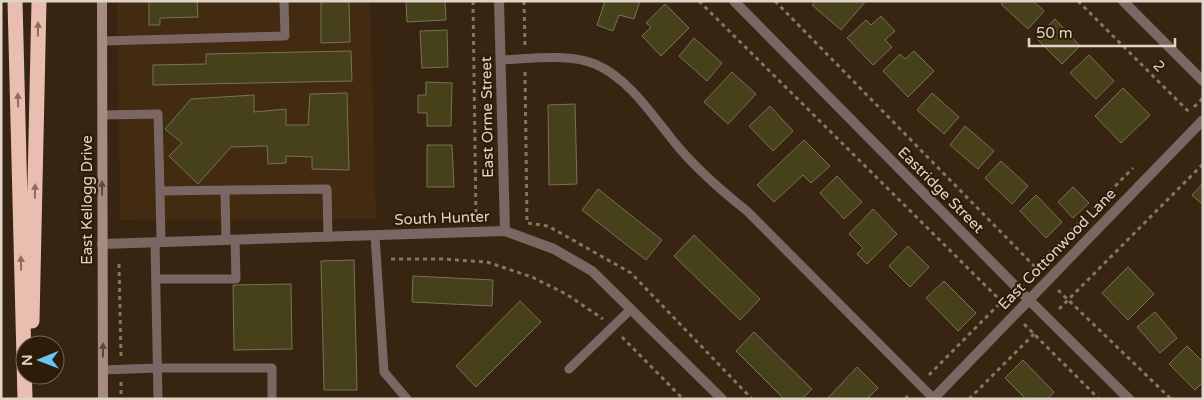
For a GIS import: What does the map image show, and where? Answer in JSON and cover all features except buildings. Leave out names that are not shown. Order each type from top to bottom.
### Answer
[{"type":"highway","points":[[15,1],[25,399]]},
{"type":"highway","points":[[32,335],[39,1]]},
{"type":"highway","points":[[31,385],[31,399]]},
{"type":"main road","name":"East Kellogg Drive","points":[[102,1],[104,399]]},
{"type":"street","name":"East Orme Street","points":[[499,1],[505,232]]},
{"type":"street","name":"Eastridge Street","points":[[734,1],[1048,320],[1129,399]]},
{"type":"street","points":[[1123,1],[1203,81]]},
{"type":"street","name":"East Cottonwood Lane","points":[[934,399],[1202,122]]},
{"type":"street","name":"South Hunter","points":[[102,244],[505,232],[554,249],[592,271],[722,399]]},
{"type":"lane","points":[[102,41],[285,36],[284,1]]},
{"type":"lane","points":[[500,60],[566,58],[594,64],[618,77],[635,94],[681,150],[714,184],[747,211],[934,399]]},
{"type":"lane","points":[[102,115],[158,114],[160,191],[156,279],[158,399]]},
{"type":"lane","points":[[156,279],[236,279],[225,190]]},
{"type":"lane","points":[[160,191],[327,190],[328,237]]},
{"type":"lane","points":[[375,236],[384,372],[407,399]]},
{"type":"lane","points":[[569,369],[630,309]]},
{"type":"lane","points":[[103,370],[272,368],[272,399]]},
{"type":"path","points":[[473,1],[476,219]]},
{"type":"path","points":[[524,1],[527,223],[548,226],[630,272],[752,399]]},
{"type":"path","points":[[699,1],[1099,399]]},
{"type":"path","points":[[775,1],[1035,267],[1171,399]]},
{"type":"path","name":"2","points":[[1078,1],[1189,112],[1202,122]]},
{"type":"path","points":[[1183,118],[1203,98]]},
{"type":"path","points":[[905,399],[1138,164]]},
{"type":"path","points":[[970,399],[1203,164]]},
{"type":"path","points":[[376,258],[487,262],[532,277],[566,294],[612,327],[683,399]]},
{"type":"shaded area","points":[[117,1],[370,1],[376,219],[120,220]]}]
